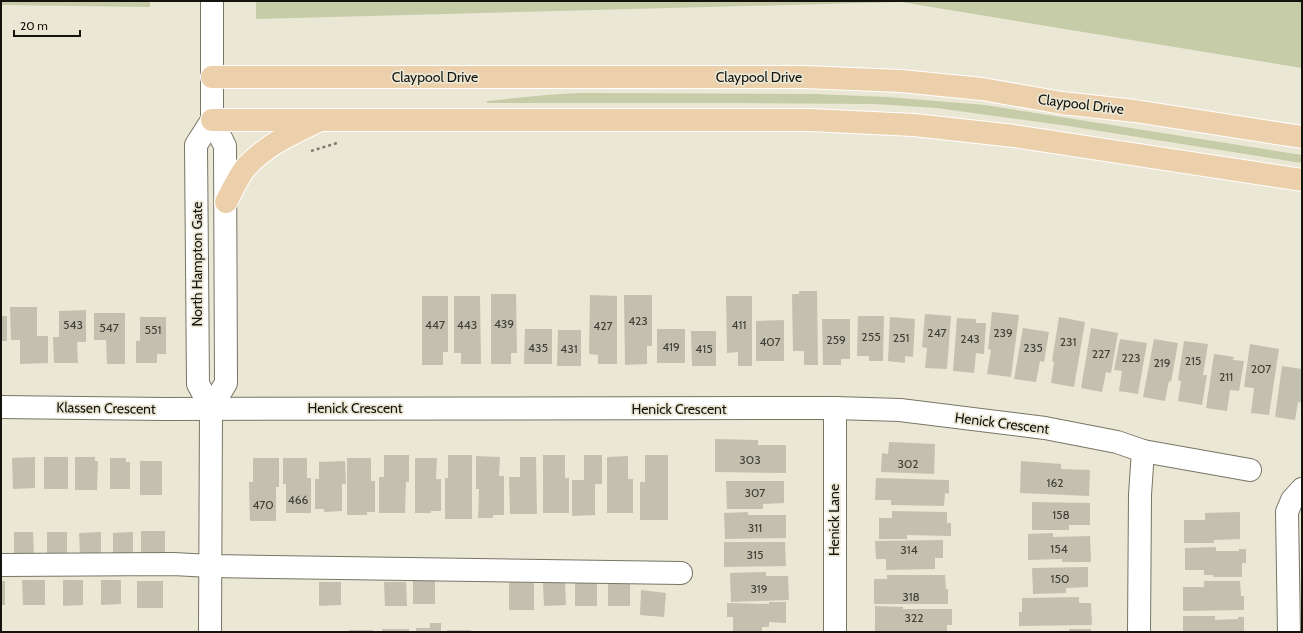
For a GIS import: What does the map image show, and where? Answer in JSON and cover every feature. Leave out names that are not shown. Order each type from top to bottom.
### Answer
[{"type":"main road","name":"Claypool Drive","points":[[212,77],[804,77],[901,82],[982,88],[1062,103],[1134,111],[1302,137]]},
{"type":"main road","points":[[212,120],[810,120],[914,125],[1022,137],[1302,180]]},
{"type":"main road","points":[[226,202],[245,168],[258,156],[285,137],[321,120]]},
{"type":"street","name":"North Hampton Gate","points":[[211,408],[226,383],[225,146],[212,120],[212,1]]},
{"type":"street","name":"North Hampton Gate","points":[[210,632],[211,408],[198,384],[196,146],[212,120]]},
{"type":"street","name":"Klassen Crescent","points":[[1,407],[164,409],[211,408]]},
{"type":"street","name":"Henick Crescent","points":[[211,408],[835,408],[900,410],[1045,428],[1118,442],[1143,451],[1250,470]]},
{"type":"street","name":"Henick Lane","points":[[834,632],[835,408]]},
{"type":"street","points":[[1139,632],[1140,495],[1143,451]]},
{"type":"street","points":[[1289,632],[1287,512],[1292,500],[1302,489]]},
{"type":"street","points":[[1,565],[173,564],[210,566],[681,573]]},
{"type":"path","points":[[309,151],[339,142]]},
{"type":"green space","points":[[1,1],[150,1],[150,7],[1,5]]},
{"type":"green space","points":[[256,1],[1302,1],[1302,68],[901,2],[256,19]]},
{"type":"green space","points":[[580,93],[814,94],[887,97],[985,105],[1302,155],[1302,163],[1068,126],[937,108],[874,104],[487,103],[487,101]]},
{"type":"building","points":[[799,291],[817,291],[818,365],[804,365],[804,351],[793,351],[792,294],[799,294]]},
{"type":"building","points":[[491,294],[516,294],[517,353],[511,353],[511,364],[491,364]]},
{"type":"building","points":[[590,295],[617,296],[617,364],[598,364],[598,355],[589,354]]},
{"type":"building","points":[[624,295],[652,295],[652,346],[647,346],[647,364],[625,365]]},
{"type":"building","points":[[422,296],[448,296],[448,352],[443,352],[443,365],[422,365]]},
{"type":"building","points":[[454,296],[480,296],[481,364],[461,364],[461,353],[454,353]]},
{"type":"building","points":[[726,296],[752,296],[752,366],[738,366],[738,352],[727,353]]},
{"type":"building","points":[[10,307],[37,307],[37,336],[48,336],[48,363],[20,364],[20,340],[11,340]]},
{"type":"building","points":[[86,310],[86,342],[77,342],[78,363],[54,363],[53,337],[59,337],[59,311]]},
{"type":"building","points":[[992,312],[1019,315],[1011,377],[987,374],[991,350],[988,349]]},
{"type":"building","points":[[94,313],[125,313],[125,364],[107,364],[106,340],[94,340]]},
{"type":"building","points":[[925,314],[951,316],[947,369],[925,368],[927,348],[922,347]]},
{"type":"building","points":[[1,316],[7,316],[7,341],[1,341]]},
{"type":"building","points":[[858,316],[884,316],[883,361],[869,361],[869,356],[857,356]]},
{"type":"building","points":[[140,317],[166,317],[166,354],[157,354],[157,363],[136,363],[136,341],[140,341]]},
{"type":"building","points":[[890,317],[915,319],[913,357],[905,356],[905,363],[888,361]]},
{"type":"building","points":[[1059,317],[1085,322],[1074,387],[1051,383],[1054,362],[1052,361]]},
{"type":"building","points":[[957,318],[976,319],[976,323],[986,323],[984,354],[976,353],[974,373],[953,371]]},
{"type":"building","points":[[822,319],[850,319],[850,359],[841,359],[841,365],[823,365]]},
{"type":"building","points":[[784,320],[784,361],[756,361],[756,321]]},
{"type":"building","points":[[1023,328],[1049,332],[1044,362],[1040,361],[1036,382],[1014,379]]},
{"type":"building","points":[[1091,328],[1118,333],[1111,373],[1106,372],[1102,392],[1081,388]]},
{"type":"building","points":[[525,329],[552,329],[552,364],[524,364]]},
{"type":"building","points":[[657,329],[685,329],[685,363],[657,363]]},
{"type":"building","points":[[558,330],[581,330],[581,366],[557,366]]},
{"type":"building","points":[[691,331],[716,331],[716,366],[692,366]]},
{"type":"building","points":[[1120,339],[1147,343],[1138,394],[1119,391],[1122,371],[1114,370]]},
{"type":"building","points":[[1154,339],[1178,343],[1171,382],[1169,381],[1165,401],[1143,397]]},
{"type":"building","points":[[1184,341],[1208,344],[1203,375],[1207,375],[1202,405],[1178,401],[1181,381],[1178,380]]},
{"type":"building","points":[[1250,344],[1279,349],[1269,415],[1251,413],[1254,388],[1244,387]]},
{"type":"building","points":[[1214,354],[1234,357],[1233,360],[1244,361],[1239,391],[1230,390],[1227,411],[1206,408]]},
{"type":"building","points":[[1282,366],[1302,369],[1302,403],[1298,402],[1295,420],[1275,417]]},
{"type":"building","points":[[715,439],[758,440],[758,445],[786,445],[786,473],[715,472]]},
{"type":"building","points":[[889,442],[935,444],[934,474],[881,472],[882,453],[888,454]]},
{"type":"building","points":[[384,455],[409,455],[409,482],[406,482],[405,513],[379,513],[379,477],[384,477]]},
{"type":"building","points":[[448,455],[472,455],[472,519],[445,519],[445,478],[448,478]]},
{"type":"building","points":[[543,455],[565,455],[565,478],[569,478],[569,513],[543,513]]},
{"type":"building","points":[[584,455],[602,455],[602,484],[595,484],[595,515],[572,516],[572,480],[584,480]]},
{"type":"building","points":[[645,455],[668,455],[668,520],[640,520],[640,482],[645,482]]},
{"type":"building","points":[[476,456],[500,457],[499,476],[504,476],[504,515],[493,515],[493,518],[478,518],[479,489],[476,489]]},
{"type":"building","points":[[628,456],[628,479],[633,479],[633,513],[607,513],[607,457]]},
{"type":"building","points":[[35,457],[35,488],[13,489],[12,458]]},
{"type":"building","points":[[44,457],[68,457],[68,489],[44,489]]},
{"type":"building","points":[[75,457],[95,457],[95,461],[98,461],[97,490],[75,490]]},
{"type":"building","points":[[520,457],[536,457],[537,514],[510,514],[509,477],[520,477]]},
{"type":"building","points":[[110,458],[126,458],[126,462],[130,462],[130,489],[110,489]]},
{"type":"building","points":[[253,458],[279,458],[279,487],[276,487],[276,521],[250,521],[249,482],[253,482]]},
{"type":"building","points":[[283,458],[307,458],[307,478],[311,478],[311,513],[286,513],[286,484],[283,484]]},
{"type":"building","points":[[347,458],[371,458],[371,481],[375,481],[375,512],[367,512],[367,515],[347,515]]},
{"type":"building","points":[[415,458],[437,458],[436,479],[441,479],[441,511],[431,511],[431,513],[415,513]]},
{"type":"building","points":[[140,461],[162,461],[162,495],[140,495]]},
{"type":"building","points":[[345,461],[346,484],[342,484],[342,511],[324,512],[324,509],[315,509],[315,479],[319,479],[319,462]]},
{"type":"building","points":[[1021,461],[1061,464],[1061,469],[1090,470],[1089,496],[1020,493]]},
{"type":"building","points":[[876,478],[949,480],[949,494],[945,493],[944,506],[891,505],[891,500],[875,500]]},
{"type":"building","points":[[726,481],[784,481],[784,503],[763,504],[763,509],[727,509]]},
{"type":"building","points":[[1032,502],[1090,503],[1090,525],[1069,525],[1069,530],[1032,530]]},
{"type":"building","points":[[892,511],[947,512],[947,523],[951,523],[951,536],[907,535],[907,539],[879,539],[879,518],[892,518]]},
{"type":"building","points":[[748,512],[748,515],[786,515],[786,538],[725,539],[724,513]]},
{"type":"building","points":[[1240,512],[1240,539],[1214,540],[1214,543],[1184,543],[1184,520],[1205,520],[1205,513]]},
{"type":"building","points":[[141,531],[165,531],[165,555],[141,554]]},
{"type":"building","points":[[14,532],[33,532],[34,555],[14,555]]},
{"type":"building","points":[[47,532],[67,532],[67,556],[47,556]]},
{"type":"building","points":[[101,532],[101,555],[80,555],[79,533]]},
{"type":"building","points":[[133,532],[133,555],[113,555],[113,533]]},
{"type":"building","points":[[1053,533],[1053,537],[1090,536],[1091,562],[1062,562],[1062,559],[1028,560],[1028,534]]},
{"type":"building","points":[[943,540],[943,558],[935,558],[935,569],[886,570],[886,559],[876,559],[875,541]]},
{"type":"building","points":[[724,542],[785,542],[786,566],[724,567]]},
{"type":"building","points":[[1216,547],[1216,551],[1239,551],[1239,549],[1246,549],[1246,563],[1242,563],[1242,577],[1213,577],[1213,575],[1204,575],[1204,570],[1185,570],[1185,548]]},
{"type":"building","points":[[1088,567],[1088,587],[1066,588],[1066,593],[1033,594],[1032,568]]},
{"type":"building","points":[[766,572],[766,576],[788,576],[789,600],[731,602],[730,573]]},
{"type":"building","points":[[887,575],[945,575],[946,589],[948,589],[948,604],[874,604],[874,579],[887,579]]},
{"type":"building","points":[[22,580],[45,580],[45,605],[23,605]]},
{"type":"building","points":[[63,580],[83,580],[83,605],[63,606]]},
{"type":"building","points":[[101,580],[121,580],[121,604],[101,605]]},
{"type":"building","points":[[1,581],[5,581],[5,605],[1,605]]},
{"type":"building","points":[[137,581],[163,581],[163,608],[137,608]]},
{"type":"building","points":[[413,581],[435,581],[435,604],[413,604]]},
{"type":"building","points":[[608,581],[630,581],[630,606],[608,606]]},
{"type":"building","points":[[1204,581],[1240,581],[1241,596],[1244,596],[1244,610],[1183,611],[1183,587],[1204,587]]},
{"type":"building","points":[[319,582],[341,582],[341,605],[319,606]]},
{"type":"building","points":[[384,582],[406,582],[407,606],[385,606]]},
{"type":"building","points":[[509,582],[534,583],[534,610],[509,610]]},
{"type":"building","points":[[543,582],[565,582],[566,605],[544,606]]},
{"type":"building","points":[[575,582],[597,582],[597,606],[575,606]]},
{"type":"building","points":[[641,590],[666,593],[664,617],[640,615]]},
{"type":"building","points":[[1079,597],[1079,603],[1091,603],[1092,625],[1019,626],[1019,612],[1022,612],[1022,598]]},
{"type":"building","points":[[769,602],[786,602],[786,623],[769,622],[769,627],[762,627],[762,631],[733,631],[733,617],[727,617],[727,603],[769,604]]},
{"type":"building","points":[[875,606],[903,607],[903,609],[952,609],[952,625],[947,625],[947,632],[875,631]]},
{"type":"building","points":[[1183,616],[1215,616],[1215,620],[1238,619],[1238,617],[1244,617],[1244,631],[1183,632]]},
{"type":"building","points":[[430,623],[441,623],[441,632],[416,632],[416,628],[430,628]]},
{"type":"building","points":[[382,629],[409,629],[409,632],[382,632]]},
{"type":"building","points":[[1069,629],[1091,629],[1091,632],[1069,632]]},
{"type":"building","points":[[349,630],[373,630],[373,632],[349,632]]},
{"type":"building","points":[[447,630],[471,630],[471,632],[447,632]]}]
